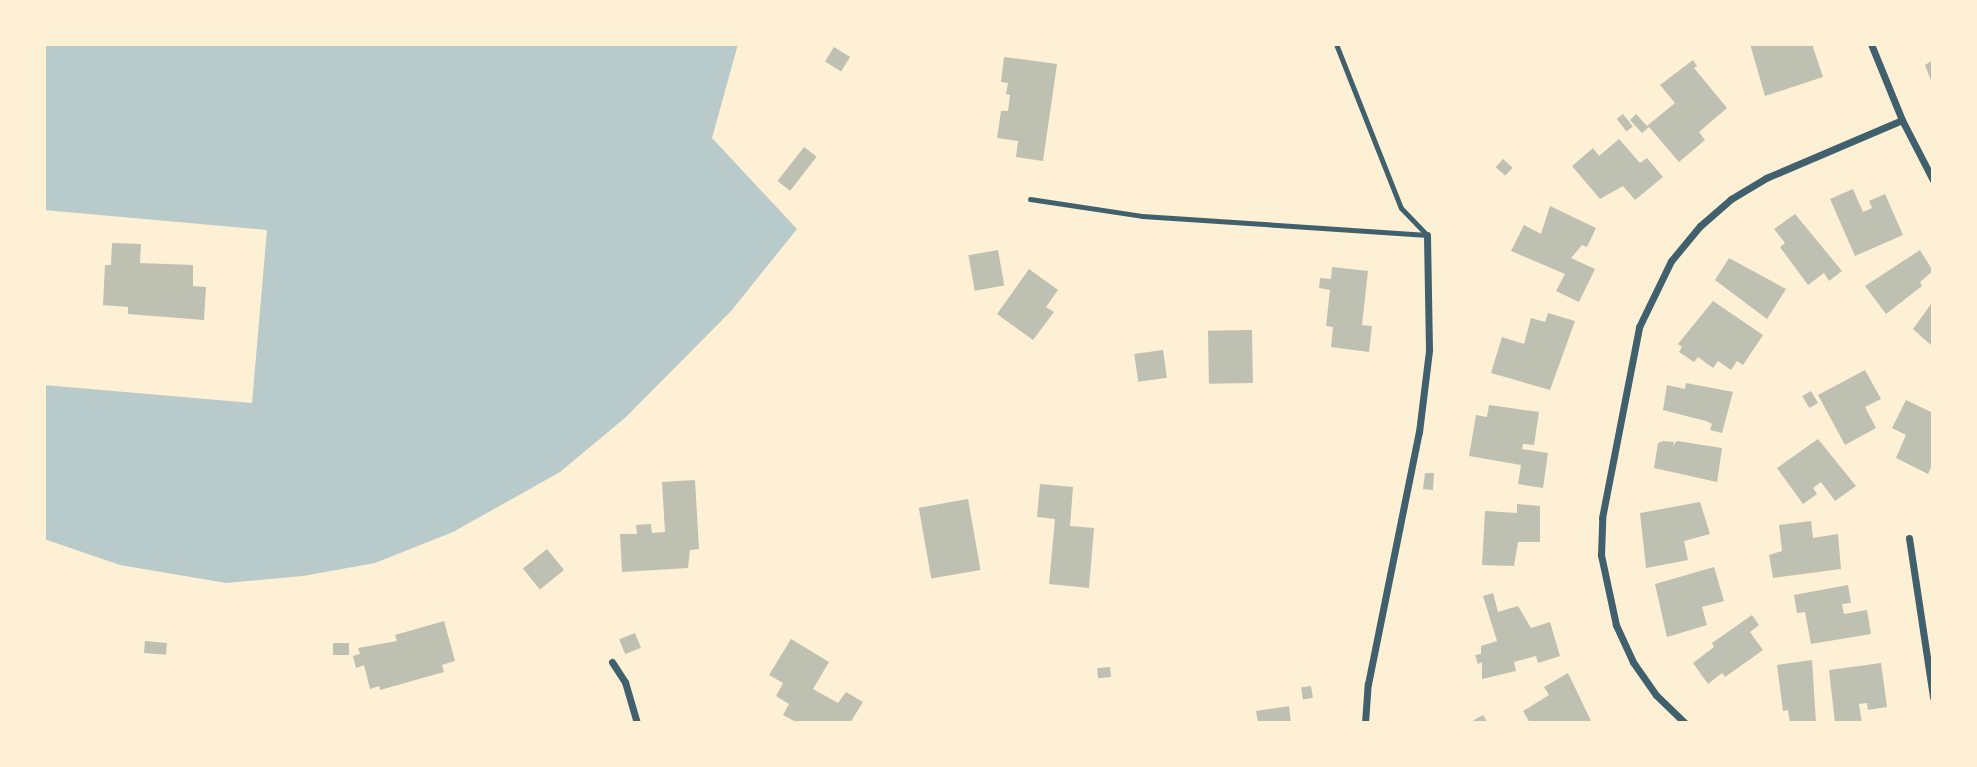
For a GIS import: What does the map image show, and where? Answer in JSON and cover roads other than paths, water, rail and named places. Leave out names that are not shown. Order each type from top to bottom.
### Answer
[{"type":"street","points":[[1871,44],[1902,120],[1933,180]]},
{"type":"street","points":[[1685,723],[1656,695],[1633,662],[1616,625],[1601,555],[1602,518],[1639,327],[1671,261],[1700,226],[1731,199],[1766,178],[1902,120]]},
{"type":"street","points":[[1365,723],[1368,684],[1420,418],[1429,351],[1427,235]]},
{"type":"street","points":[[1909,538],[1933,697]]},
{"type":"street","points":[[612,662],[625,682],[637,723]]},
{"type":"lane","points":[[1336,44],[1401,208],[1427,235]]},
{"type":"lane","points":[[1030,199],[1142,216],[1427,235]]}]
